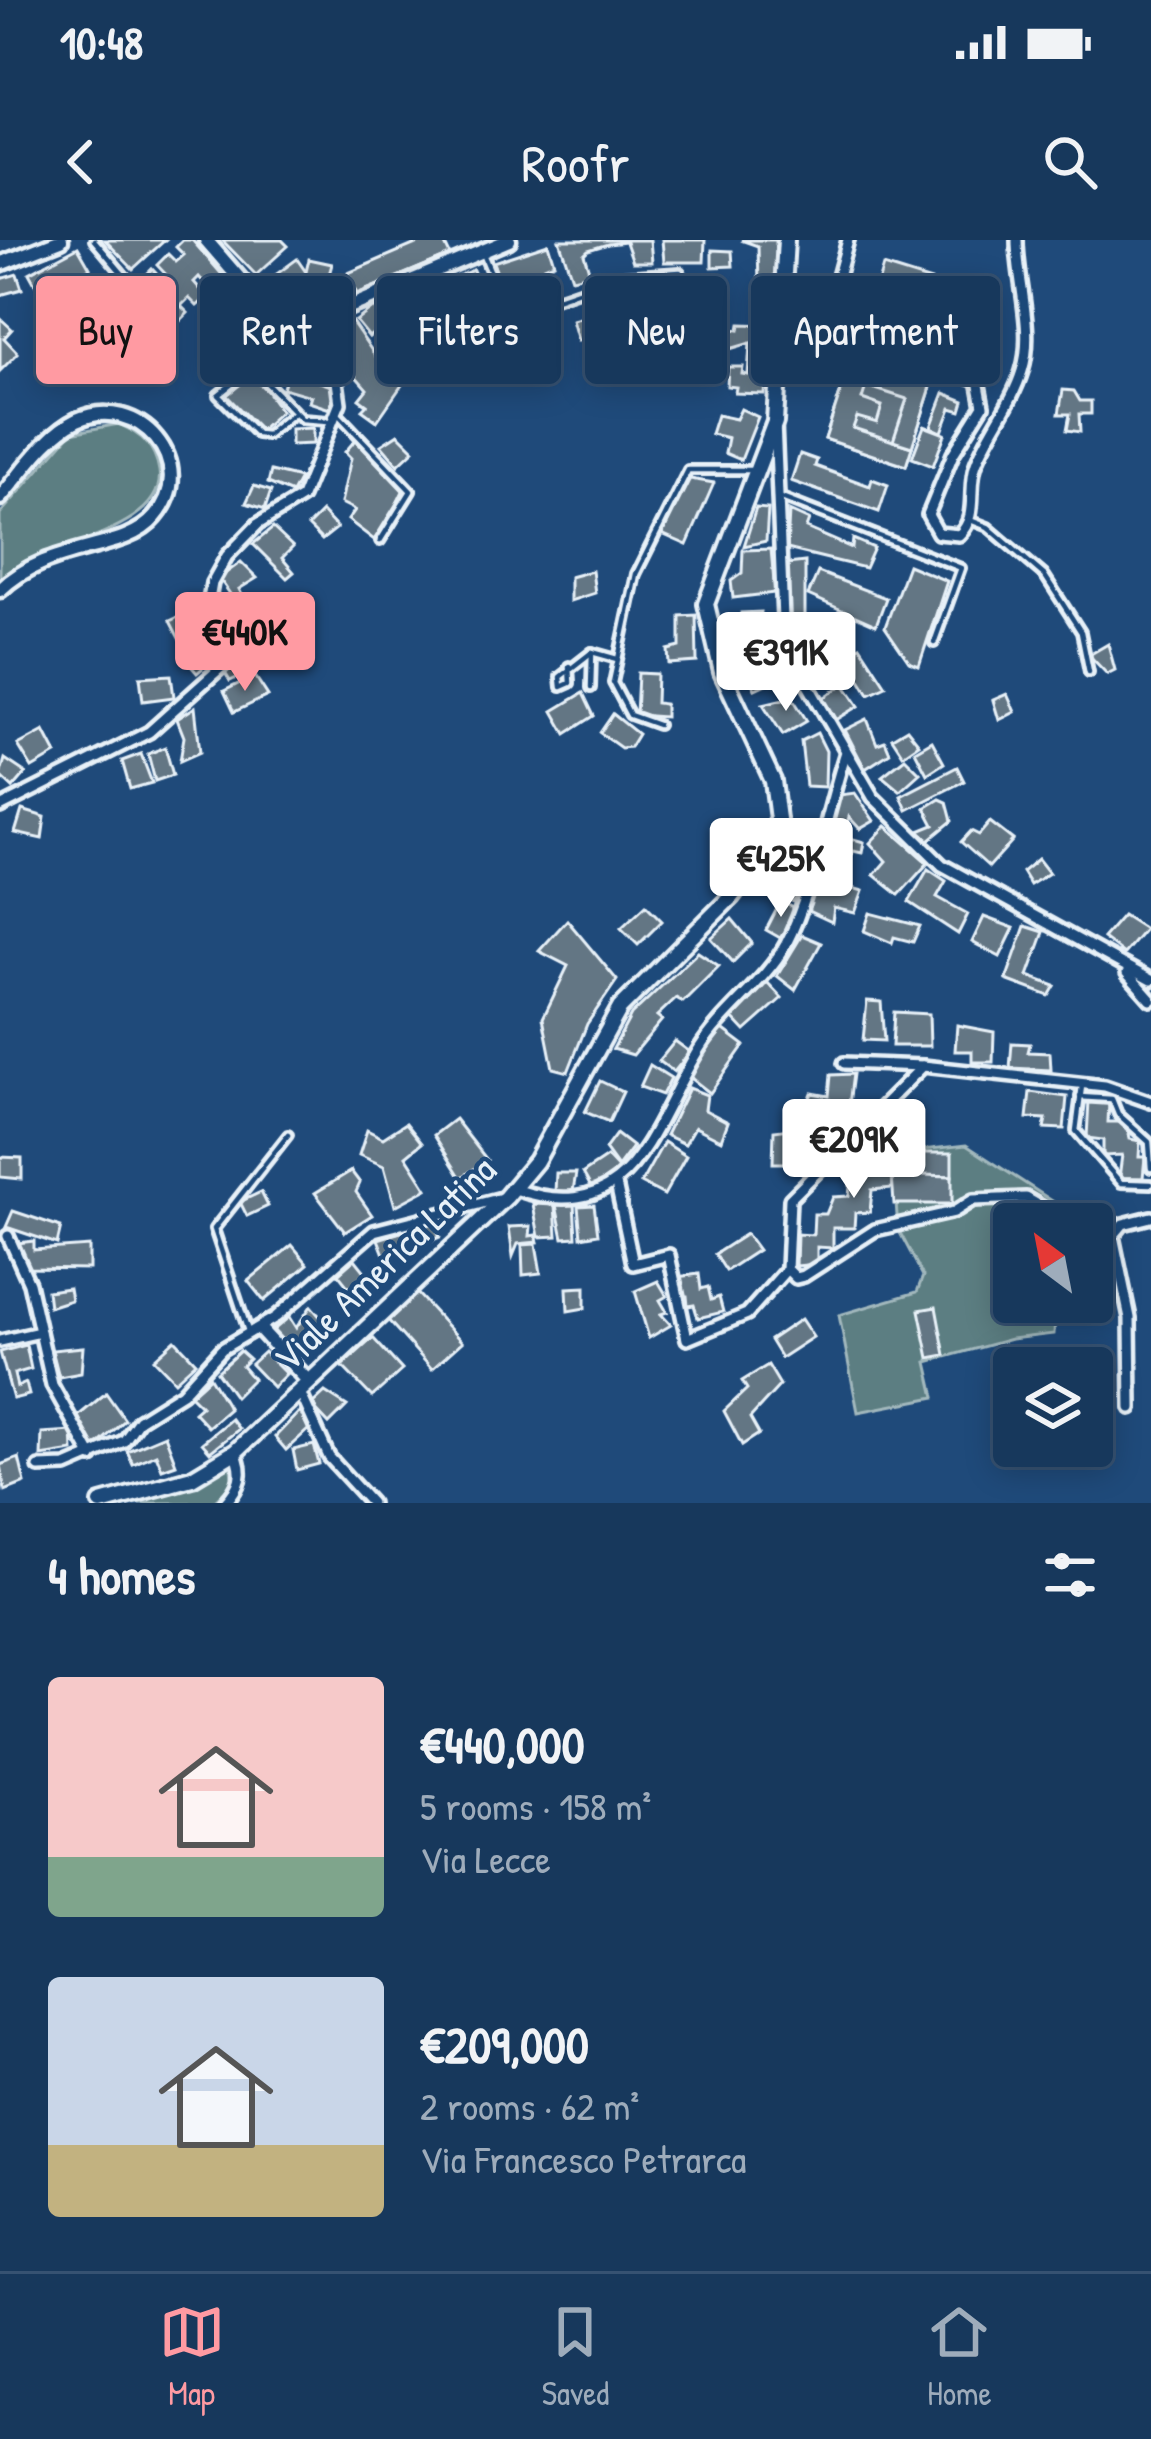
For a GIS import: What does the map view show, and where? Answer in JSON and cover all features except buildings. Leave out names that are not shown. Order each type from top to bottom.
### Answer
[{"type":"main road","name":"Viale America Latina","points":[[786,276],[787,240]]},
{"type":"main road","name":"Viale America Latina","points":[[101,1503],[192,1478],[235,1453],[510,1193],[560,1120],[620,1008],[731,897],[775,839],[778,819],[772,781],[706,625],[710,582],[760,470],[775,422],[780,384]]},
{"type":"street","points":[[0,264],[61,240]]},
{"type":"street","points":[[206,240],[237,276]]},
{"type":"street","points":[[353,305],[509,240]]},
{"type":"street","points":[[838,276],[848,240]]},
{"type":"street","points":[[979,384],[983,406],[952,454],[928,515],[938,533],[948,536],[959,535],[970,520],[974,468],[1022,372],[1028,339],[1017,284],[1017,240]]},
{"type":"street","points":[[0,807],[149,732],[236,654],[236,639],[208,605],[212,583],[242,540],[302,497],[343,394],[340,384]]},
{"type":"street","points":[[0,498],[64,428],[94,414],[120,414],[143,424],[167,454],[168,495],[148,525],[118,539],[39,560],[0,590]]},
{"type":"street","points":[[775,422],[784,644],[880,807],[942,865],[1151,980]]},
{"type":"street","points":[[39,1467],[92,1456],[124,1441],[139,1420],[182,1393],[222,1349],[255,1332],[374,1231],[510,1193],[541,1198],[587,1194],[616,1184],[644,1153],[709,1033],[785,945],[846,752]]},
{"type":"street","points":[[1121,967],[1151,1000]]},
{"type":"street","points":[[844,1063],[1082,1083],[1151,1102]]},
{"type":"street","points":[[616,1184],[633,1264],[669,1255],[687,1339],[747,1314],[787,1269],[790,1199],[922,1066]]},
{"type":"street","points":[[787,1269],[796,1278],[804,1276],[874,1229],[954,1212],[974,1200],[1025,1198],[1034,1203]]},
{"type":"street","points":[[1131,1408],[1130,1318],[1113,1236],[1123,1224],[1151,1217]]},
{"type":"street","points":[[8,1236],[29,1283],[52,1385],[92,1456]]},
{"type":"street","points":[[0,1342],[40,1332]]},
{"type":"street","points":[[255,1332],[304,1385],[328,1457],[371,1503]]},
{"type":"street","points":[[225,1503],[237,1491],[241,1474],[235,1453]]},
{"type":"lane","points":[[94,240],[124,276]]},
{"type":"lane","points":[[482,251],[504,304],[515,314],[622,276],[680,272]]},
{"type":"lane","points":[[295,412],[267,435],[257,434],[218,395],[252,368],[302,419],[335,417],[411,490],[380,541]]},
{"type":"lane","points":[[658,725],[630,715],[613,683],[636,574],[676,484],[688,470],[760,470]]},
{"type":"lane","points":[[779,497],[961,568],[934,643]]},
{"type":"lane","points":[[970,520],[988,527],[1045,576],[1082,632],[1089,672]]},
{"type":"lane","points":[[569,666],[592,652],[617,659]]},
{"type":"lane","points":[[591,688],[592,652]]},
{"type":"lane","points":[[1082,1083],[1076,1131],[1121,1183],[1151,1184]]},
{"type":"lane","points":[[1080,1097],[1112,1099],[1118,1114],[1149,1142],[1151,1168]]},
{"type":"lane","points":[[255,1332],[214,1229],[288,1135]]},
{"type":"green space","points":[[119,424],[146,442],[154,454],[159,471],[156,492],[123,523],[43,556],[0,580],[0,514],[71,433]]},
{"type":"green space","points":[[966,1145],[1055,1203],[993,1203],[993,1323],[1055,1323],[1054,1334],[1011,1339],[927,1362],[935,1397],[858,1412],[839,1315],[917,1292],[923,1276],[898,1229],[894,1175],[910,1174],[912,1151]]},
{"type":"green space","points":[[230,1463],[233,1483],[213,1503],[129,1503],[191,1484]]}]
